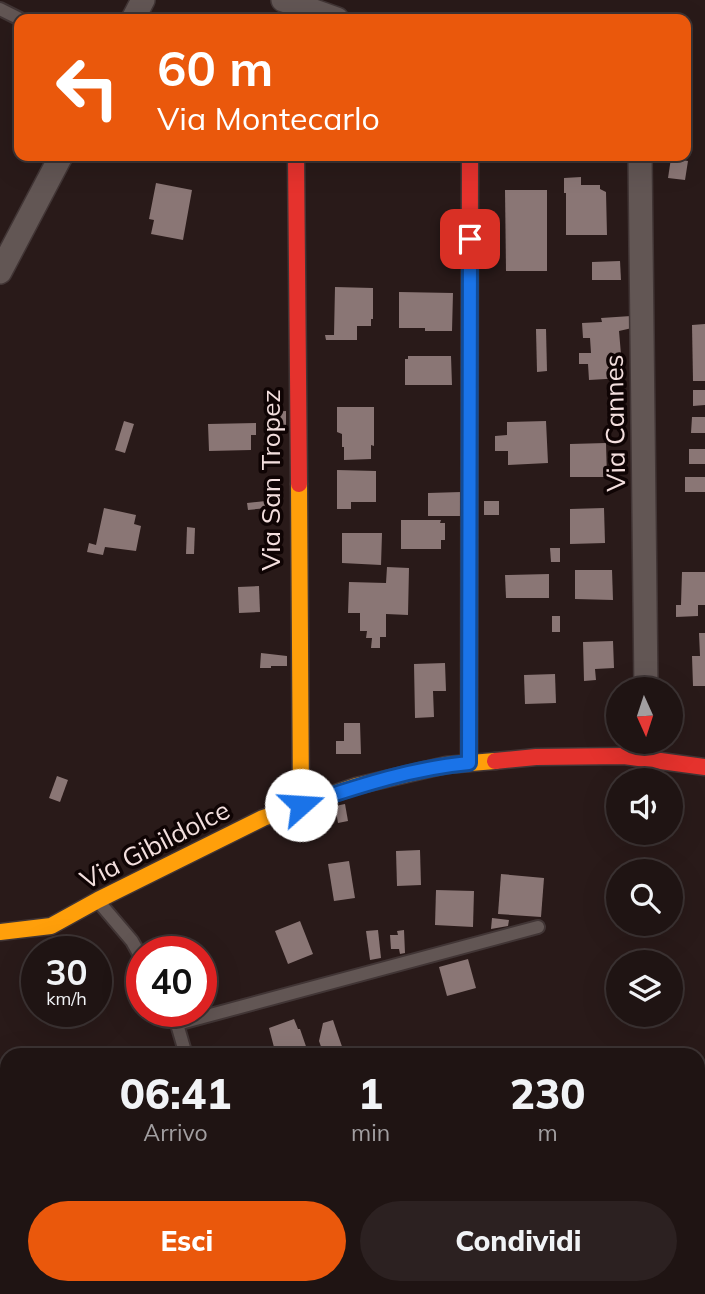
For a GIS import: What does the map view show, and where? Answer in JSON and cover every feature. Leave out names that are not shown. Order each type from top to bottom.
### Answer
[{"type":"street","points":[[291,8],[316,14]]},
{"type":"street","points":[[0,272],[58,161]]},
{"type":"street","name":"Via San Tropez","points":[[296,161],[301,805]]},
{"type":"street","points":[[469,763],[470,161]]},
{"type":"street","name":"Via Cannes","points":[[640,161],[646,677]]},
{"type":"street","name":"Via Gibildolce","points":[[0,932],[51,926],[263,818],[356,786],[446,765],[536,757],[633,754]]},
{"type":"street","name":"Via Gibildolce","points":[[658,754],[705,767]]},
{"type":"lane","points":[[98,900],[128,936]]},
{"type":"lane","points":[[217,1013],[538,927]]},
{"type":"lane","points":[[178,1027],[184,1048]]},
{"type":"building","points":[[671,161],[688,161],[685,180],[668,178]]},
{"type":"building","points":[[581,177],[581,185],[600,185],[600,189],[606,192],[607,235],[566,235],[564,178]]},
{"type":"building","points":[[156,183],[192,190],[183,240],[151,234],[154,220],[149,219]]},
{"type":"building","points":[[505,190],[547,190],[547,271],[506,271]]},
{"type":"building","points":[[620,261],[621,280],[592,280],[592,262]]},
{"type":"building","points":[[335,287],[373,288],[371,326],[357,326],[357,340],[326,340],[325,335],[334,335]]},
{"type":"building","points":[[399,292],[453,293],[452,331],[399,328]]},
{"type":"building","points":[[631,316],[632,328],[619,331],[623,378],[589,380],[588,364],[579,364],[579,353],[591,353],[590,338],[583,338],[582,323],[602,322],[601,318]]},
{"type":"building","points":[[705,324],[705,381],[693,381],[692,325]]},
{"type":"building","points":[[536,329],[546,329],[547,371],[537,372]]},
{"type":"building","points":[[408,356],[451,356],[452,385],[405,385],[405,359],[408,359]]},
{"type":"building","points":[[693,390],[705,390],[705,405],[693,406]]},
{"type":"building","points":[[337,407],[374,407],[374,446],[371,445],[371,459],[344,460],[342,434],[337,432]]},
{"type":"building","points":[[286,411],[286,426],[269,427],[269,412]]},
{"type":"building","points":[[692,417],[705,417],[705,433],[691,433]]},
{"type":"building","points":[[124,421],[134,424],[125,453],[115,450]]},
{"type":"building","points":[[546,421],[548,463],[508,465],[508,451],[495,451],[495,436],[507,435],[507,422]]},
{"type":"building","points":[[256,423],[256,435],[251,435],[251,450],[209,451],[208,424]]},
{"type":"building","points":[[606,443],[607,477],[570,477],[570,444]]},
{"type":"building","points":[[689,449],[705,449],[705,464],[689,464]]},
{"type":"building","points":[[337,470],[376,471],[376,502],[351,502],[351,509],[337,509]]},
{"type":"building","points":[[685,477],[705,477],[705,492],[685,492]]},
{"type":"building","points":[[461,492],[462,516],[428,516],[428,493]]},
{"type":"building","points":[[266,501],[267,508],[248,510],[247,503]]},
{"type":"building","points":[[484,501],[499,501],[499,515],[484,515]]},
{"type":"building","points":[[104,508],[136,515],[134,524],[141,526],[136,551],[105,547],[103,555],[87,552],[89,543],[96,545]]},
{"type":"building","points":[[604,508],[605,543],[570,544],[570,509]]},
{"type":"building","points":[[401,520],[441,520],[440,523],[445,523],[445,540],[441,540],[441,549],[401,549]]},
{"type":"building","points":[[187,527],[195,528],[194,554],[186,554]]},
{"type":"building","points":[[342,533],[382,533],[381,565],[342,563]]},
{"type":"building","points":[[550,548],[560,548],[560,562],[551,562]]},
{"type":"building","points":[[387,567],[409,568],[408,615],[386,614],[386,637],[380,637],[380,648],[371,648],[372,638],[366,638],[367,631],[360,631],[360,613],[348,613],[349,582],[386,583]]},
{"type":"building","points":[[575,570],[612,570],[613,600],[575,599]]},
{"type":"building","points":[[682,572],[705,572],[705,605],[698,605],[698,616],[676,617],[676,605],[681,605]]},
{"type":"building","points":[[549,574],[549,598],[506,598],[505,575]]},
{"type":"building","points":[[259,586],[260,612],[239,613],[238,587]]},
{"type":"building","points":[[552,616],[560,616],[560,632],[552,632]]},
{"type":"building","points":[[699,633],[705,633],[705,686],[693,686],[692,656],[700,656]]},
{"type":"building","points":[[613,641],[614,668],[595,669],[596,680],[584,681],[583,642]]},
{"type":"building","points":[[261,653],[287,656],[287,666],[260,668]]},
{"type":"building","points":[[445,663],[446,691],[433,691],[434,717],[415,718],[414,664]]},
{"type":"building","points":[[555,674],[556,703],[525,704],[524,675]]},
{"type":"building","points":[[344,723],[360,723],[361,754],[336,754],[336,741],[344,741]]},
{"type":"building","points":[[57,776],[68,780],[60,802],[49,798]]},
{"type":"building","points":[[345,804],[348,821],[338,823],[335,806]]},
{"type":"building","points":[[420,850],[421,885],[397,886],[396,851]]},
{"type":"building","points":[[349,861],[355,898],[334,901],[328,864]]},
{"type":"building","points":[[501,874],[544,878],[541,917],[498,914]]},
{"type":"building","points":[[436,890],[474,891],[473,927],[435,925]]},
{"type":"building","points":[[492,918],[509,920],[508,926],[491,929]]},
{"type":"building","points":[[300,921],[313,954],[288,964],[275,931]]},
{"type":"building","points":[[378,930],[381,958],[370,960],[366,931]]},
{"type":"building","points":[[404,930],[405,953],[400,954],[399,949],[391,949],[390,935],[398,935],[397,931]]},
{"type":"building","points":[[468,959],[476,988],[447,996],[439,967]]},
{"type":"building","points":[[294,1019],[307,1048],[274,1048],[269,1028]]},
{"type":"building","points":[[333,1020],[343,1048],[322,1048],[319,1041],[323,1023]]},
{"type":"traffic: slow","points":[[299,484],[301,805]]},
{"type":"traffic: slow","points":[[0,932],[51,926],[263,818],[356,786],[446,765],[495,761]]},
{"type":"traffic: jam","points":[[296,161],[299,484]]},
{"type":"traffic: jam","points":[[469,763],[470,161]]},
{"type":"traffic: jam","points":[[495,761],[536,757],[624,756],[705,767]]},
{"type":"route","points":[[301,805],[356,786],[446,765],[469,763],[470,239]]}]
